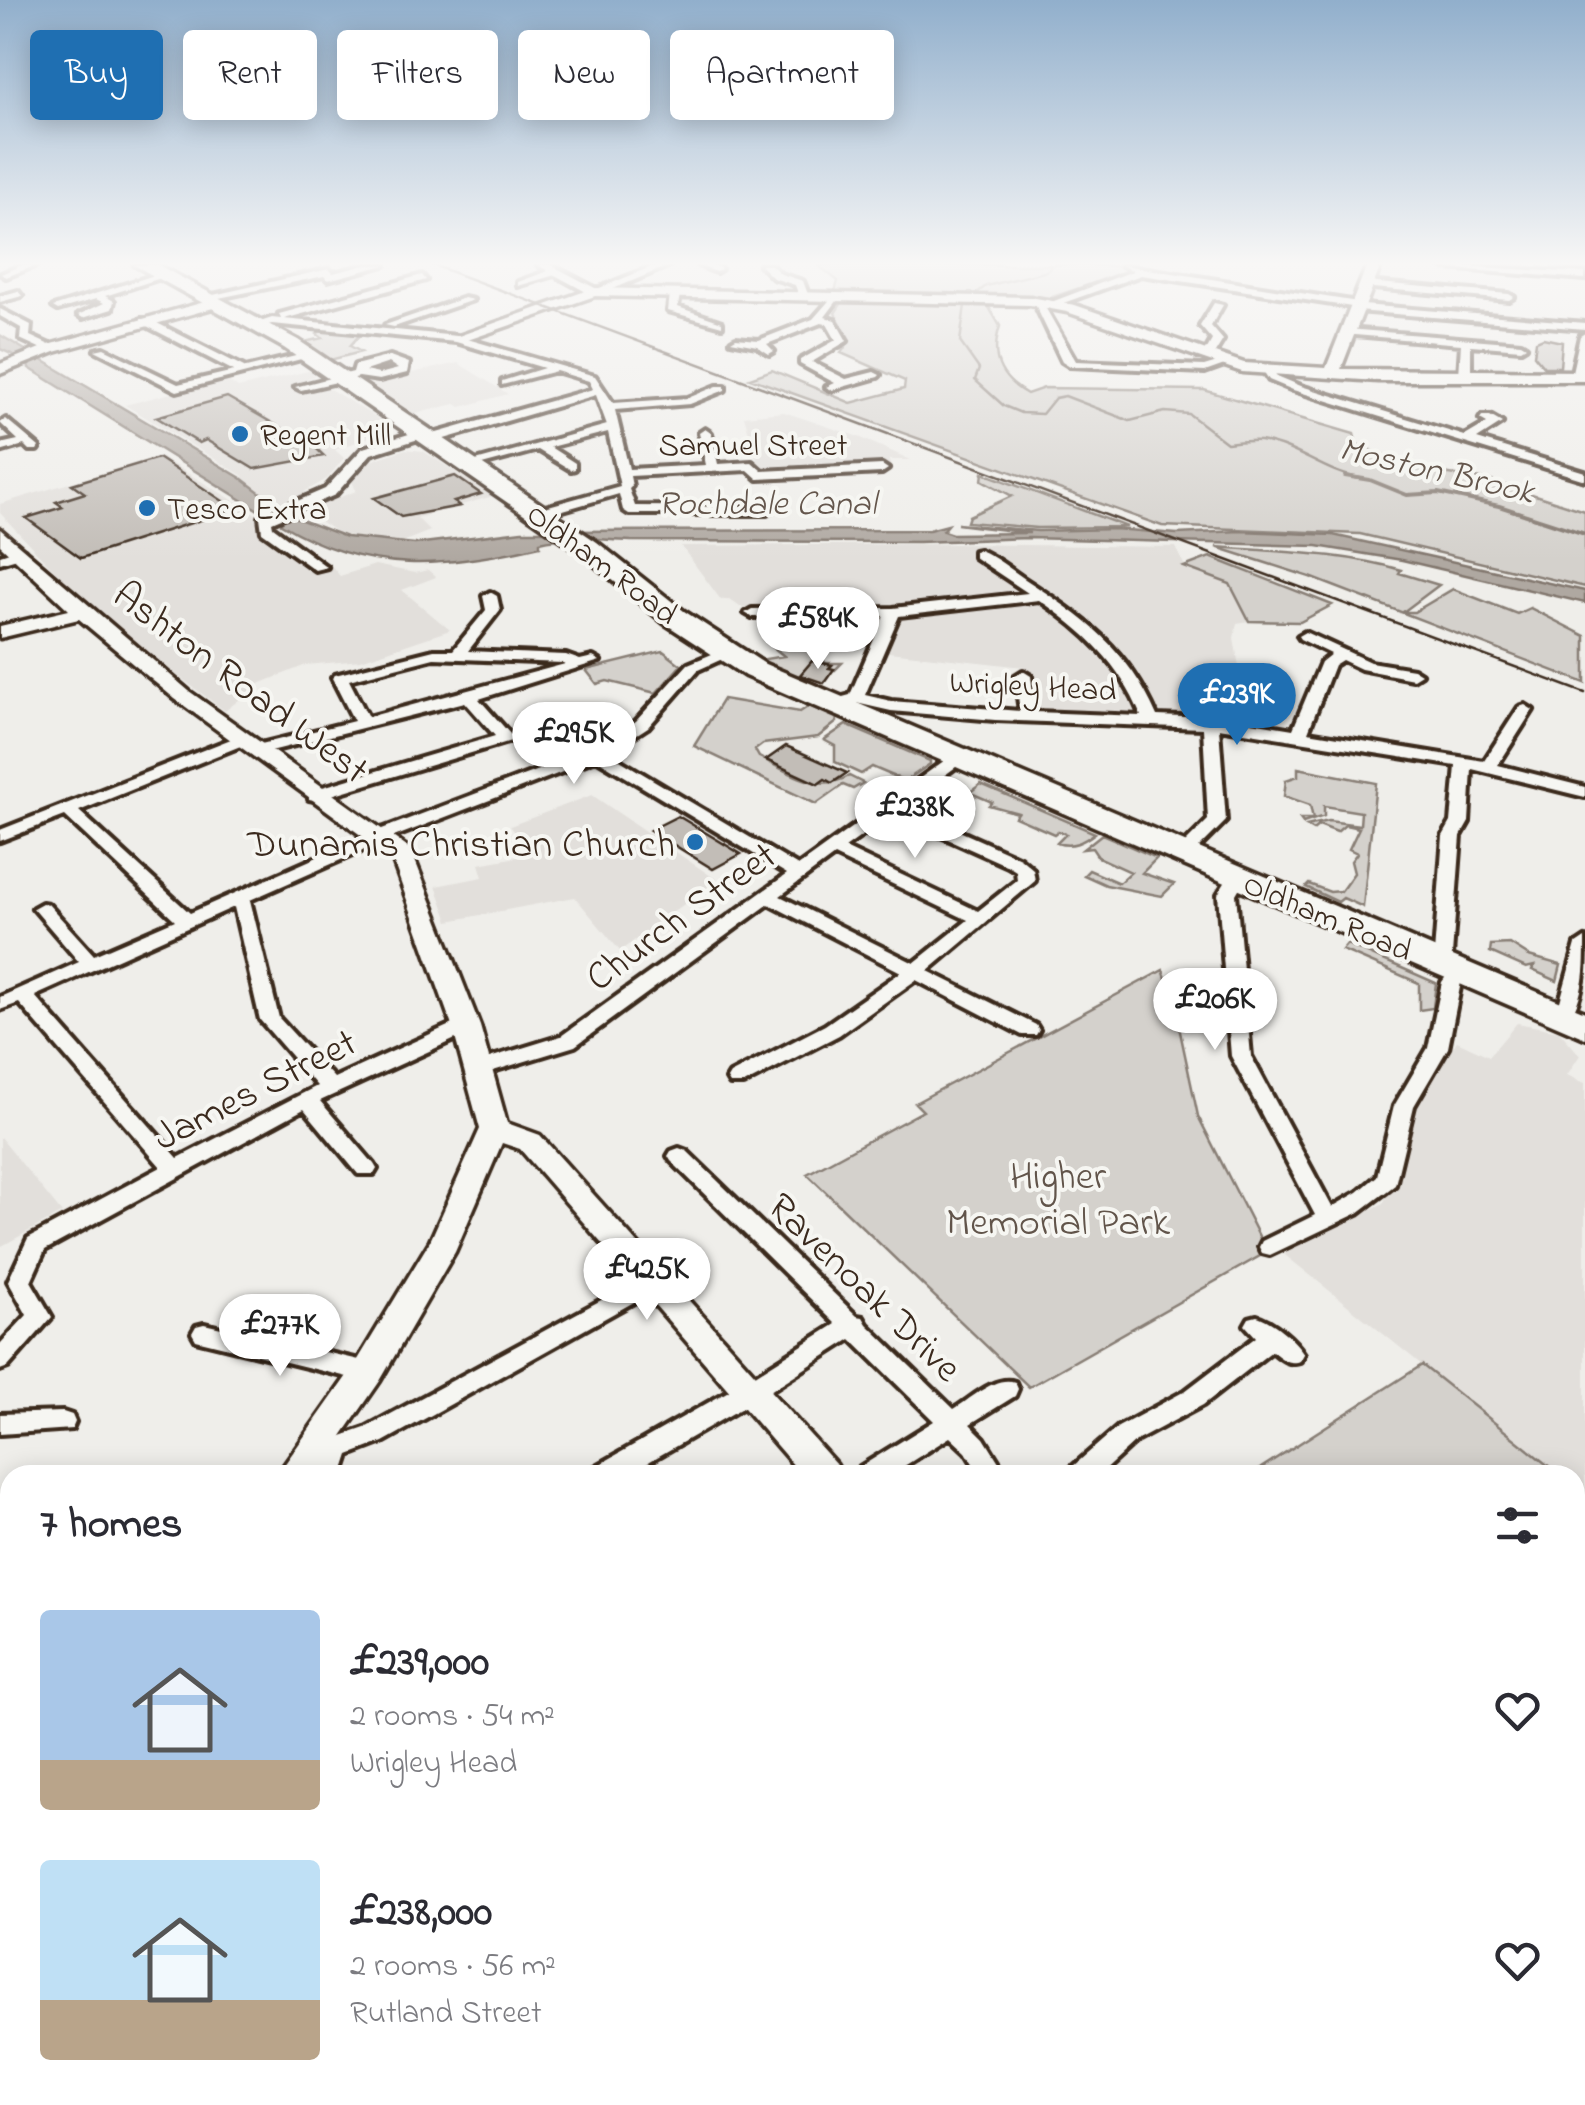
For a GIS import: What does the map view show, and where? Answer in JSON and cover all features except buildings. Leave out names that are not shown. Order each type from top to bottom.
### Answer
[{"type":"highway","name":"Oldham Road","points":[[323,363],[349,376],[419,432],[574,536],[724,653],[863,708],[958,758],[1573,1021]]},
{"type":"highway","points":[[388,444],[419,432]]},
{"type":"street","points":[[126,363],[176,388],[277,363]]},
{"type":"street","points":[[228,363],[243,371]]},
{"type":"street","points":[[539,514],[626,486],[608,407],[595,383],[545,363]]},
{"type":"street","points":[[805,363],[844,383]]},
{"type":"street","points":[[1073,363],[1205,370],[1223,363]]},
{"type":"street","points":[[1226,363],[1332,372],[1584,379]]},
{"type":"street","points":[[1332,372],[1335,363]]},
{"type":"street","points":[[1464,376],[1465,363]]},
{"type":"street","points":[[506,383],[559,367]]},
{"type":"street","points":[[1268,369],[1269,375],[1288,385],[1585,476]]},
{"type":"street","points":[[828,388],[874,375]]},
{"type":"street","points":[[301,387],[349,376]]},
{"type":"street","points":[[419,432],[595,383]]},
{"type":"street","points":[[608,407],[690,400],[721,388]]},
{"type":"street","points":[[1466,440],[1496,423],[1486,419]]},
{"type":"street","points":[[0,448],[30,444],[6,424]]},
{"type":"street","points":[[468,465],[614,427]]},
{"type":"street","points":[[706,433],[713,468]]},
{"type":"street","points":[[320,567],[262,522],[330,492],[358,458],[388,444]]},
{"type":"street","points":[[539,446],[571,466]]},
{"type":"street","points":[[1568,471],[1585,460]]},
{"type":"street","name":"Samuel Street","points":[[624,473],[752,466],[758,476],[882,470]]},
{"type":"street","points":[[620,490],[626,492],[629,510],[766,510]]},
{"type":"street","name":"Ashton Road West","points":[[0,534],[9,556],[85,612],[182,695],[315,795],[403,855],[480,1068],[494,1129]]},
{"type":"street","points":[[979,554],[1038,596],[1063,606],[1125,663],[1151,720]]},
{"type":"street","points":[[458,654],[492,610],[490,596]]},
{"type":"street","points":[[752,613],[893,612],[1038,596]]},
{"type":"street","points":[[0,632],[85,612]]},
{"type":"street","points":[[863,708],[893,612]]},
{"type":"street","points":[[1304,636],[1366,666],[1413,674]]},
{"type":"street","points":[[0,1004],[380,836],[597,753],[642,724],[692,667],[724,653]]},
{"type":"street","points":[[0,836],[249,745],[364,724],[586,663],[434,654],[340,678],[364,724]]},
{"type":"street","points":[[1298,736],[1328,662],[1340,656]]},
{"type":"street","points":[[1024,676],[1028,716]]},
{"type":"street","points":[[315,795],[505,738],[469,697]]},
{"type":"street","name":"Wrigley Head","points":[[863,708],[1211,723],[1488,767],[1585,792]]},
{"type":"street","points":[[1488,767],[1525,710]]},
{"type":"street","points":[[1184,854],[1214,826],[1211,723]]},
{"type":"street","points":[[597,753],[796,872]]},
{"type":"street","name":"Church Street","points":[[480,1068],[568,1041],[958,758]]},
{"type":"street","points":[[1270,1246],[1361,1201],[1387,1179],[1404,1106],[1438,1048],[1452,982],[1443,955],[1452,836],[1460,822],[1464,763]]},
{"type":"street","points":[[737,1080],[832,1030],[916,972],[1026,881],[1028,874],[1014,862],[891,806]]},
{"type":"street","points":[[66,809],[186,920]]},
{"type":"street","points":[[832,848],[979,918]]},
{"type":"street","points":[[1236,877],[1228,894],[1241,1056],[1326,1216]]},
{"type":"street","points":[[767,896],[1029,1030]]},
{"type":"street","points":[[241,900],[270,1020],[331,1088]]},
{"type":"street","points":[[42,908],[90,963]]},
{"type":"street","points":[[1573,1021],[1569,1002],[1585,944]]},
{"type":"street","points":[[22,994],[176,1170]]},
{"type":"street","name":"James Street","points":[[0,1360],[40,1318],[20,1280],[36,1244],[307,1099],[466,1026]]},
{"type":"street","points":[[307,1099],[366,1169]]},
{"type":"street","points":[[307,1465],[328,1447],[444,1244],[494,1129],[530,1142],[815,1465]]},
{"type":"street","name":"Ravenoak Drive","points":[[678,1156],[855,1324],[975,1445],[988,1465]]},
{"type":"street","points":[[328,1447],[374,1435],[651,1282]]},
{"type":"street","points":[[621,1465],[750,1391],[855,1324]]},
{"type":"street","points":[[204,1333],[368,1372]]},
{"type":"street","points":[[1093,1465],[1127,1434],[1194,1398],[1274,1339]]},
{"type":"street","points":[[884,1465],[1006,1389]]},
{"type":"street","points":[[0,1424],[63,1422]]},
{"type":"street","points":[[328,1447],[330,1465]]},
{"type":"shaded area","points":[[28,363],[48,363],[241,478],[291,516],[346,537],[415,544],[522,531],[929,530],[948,525],[943,531],[952,534],[1030,533],[957,524],[1038,531],[1115,529],[1177,534],[1240,531],[1333,535],[1585,591],[1585,603],[1402,560],[1317,546],[1029,538],[919,542],[574,538],[472,559],[408,563],[376,560],[313,541],[281,524],[282,519],[260,511],[29,368]]},
{"type":"shaded area","points":[[458,363],[508,394],[410,415],[358,379],[384,379]]},
{"type":"shaded area","points":[[312,370],[314,376],[294,384],[305,392],[328,388],[384,422],[388,430],[335,450],[344,458],[327,479],[304,492],[306,499],[283,507],[243,482],[243,476],[125,405],[225,379],[238,388]]},
{"type":"shaded area","points":[[784,412],[859,437],[911,460],[890,460],[891,468],[761,474],[744,416]]},
{"type":"shaded area","points":[[405,449],[423,451],[493,496],[417,518],[430,531],[402,542],[341,535],[305,511],[356,491],[352,481],[367,462]]},
{"type":"shaded area","points":[[159,456],[271,523],[329,563],[340,576],[375,565],[415,573],[428,570],[436,577],[402,590],[450,630],[361,660],[306,665],[259,684],[225,711],[135,644],[48,564],[0,513],[0,504]]},
{"type":"shaded area","points":[[681,546],[1176,547],[1185,567],[1230,584],[1249,621],[1237,623],[1234,638],[1245,701],[1207,699],[1207,715],[1030,712],[1024,667],[880,651],[903,608],[740,607],[729,599],[721,600]]},
{"type":"shaded area","points":[[592,795],[717,880],[620,951],[575,897],[449,921],[436,886],[483,877],[479,864],[533,854],[510,826]]},
{"type":"shaded area","points":[[1517,1023],[1559,1031],[1580,1055],[1567,1075],[1585,1083],[1585,1465],[1266,1465],[1422,1365],[1285,1255],[1287,1249],[1384,1203],[1408,1117],[1457,1041],[1489,1056]]},
{"type":"shaded area","points":[[0,1137],[62,1213],[0,1247]]},
{"type":"green space","points":[[864,363],[998,363],[1010,381],[1027,394],[1044,388],[1204,390],[1354,434],[1357,445],[1424,470],[1488,480],[1585,511],[1585,587],[1360,534],[1162,526],[750,378],[772,370],[851,403],[904,389],[905,381]]},
{"type":"green space","points":[[983,473],[1127,527],[1037,528],[967,522],[969,516],[1012,496],[982,480]]},
{"type":"green space","points":[[1216,547],[1355,560],[1401,570],[1399,573],[1439,585],[1403,612],[1414,612],[1453,589],[1517,614],[1530,608],[1585,636],[1585,683],[1310,577]]},
{"type":"green space","points":[[1210,557],[1332,605],[1300,622],[1249,621],[1230,584],[1184,567]]},
{"type":"green space","points":[[787,637],[821,638],[812,656],[823,658],[825,663],[842,663],[835,670],[812,661],[798,678],[759,660],[784,656],[769,644]]},
{"type":"green space","points":[[663,651],[681,665],[656,693],[607,681],[597,684],[586,670]]},
{"type":"green space","points":[[723,699],[800,712],[809,706],[836,718],[837,722],[818,737],[763,744],[755,750],[759,757],[803,779],[826,783],[849,776],[863,783],[853,789],[843,785],[816,804],[694,746]]},
{"type":"green space","points":[[846,725],[930,764],[905,781],[872,767],[861,774],[835,762],[835,746],[824,740]]},
{"type":"green space","points":[[1298,768],[1376,783],[1363,907],[1343,898],[1338,902],[1306,887],[1309,884],[1330,892],[1341,891],[1354,873],[1351,861],[1357,853],[1349,849],[1359,828],[1345,825],[1337,832],[1319,825],[1313,830],[1306,826],[1328,821],[1360,825],[1361,812],[1324,806],[1324,816],[1303,823],[1300,819],[1313,819],[1310,805],[1284,796],[1286,780],[1298,776]]},
{"type":"green space","points":[[981,784],[1095,833],[1077,843],[1057,843],[1066,834],[1054,834],[971,793],[964,799],[968,801],[964,805],[973,809],[970,811],[958,801]]},
{"type":"green space","points":[[1102,834],[1157,858],[1142,873],[1174,884],[1162,896],[1106,885],[1084,875],[1089,870],[1119,883],[1131,872],[1098,857],[1092,848],[1083,849]]},
{"type":"green space","points":[[1347,944],[1436,983],[1433,1008],[1419,1010],[1419,983],[1342,950]]},
{"type":"green space","points":[[1510,944],[1529,956],[1561,965],[1557,981],[1532,970],[1534,966],[1526,968],[1490,952],[1491,945]]},
{"type":"green space","name":"Higher Memorial Park","points":[[1163,970],[1172,994],[1198,1116],[1267,1252],[1029,1387],[807,1174],[923,1111],[915,1103]]},
{"type":"green space","points":[[1422,1365],[1547,1465],[1266,1465]]},
{"type":"waterway","name":"Moston Brook","points":[[975,363],[979,369],[975,380],[1004,406],[1021,413],[1042,414],[1055,398],[1065,396],[1130,421],[1165,412],[1189,414],[1227,443],[1273,444],[1360,478]]},
{"type":"waterway","name":"Moston Brook","points":[[1345,476],[1370,480],[1407,495],[1438,493],[1499,506],[1585,534]]},
{"type":"tram line","points":[[697,363],[1585,693]]},
{"type":"place","name":"Regent Mill","points":[[240,434]]},
{"type":"place","name":"Tesco Extra","points":[[147,508]]},
{"type":"place","name":"Dunamis Christian Church","points":[[695,842]]},
{"type":"water label","name":"Rochdale Canal","points":[[767,502]]}]
